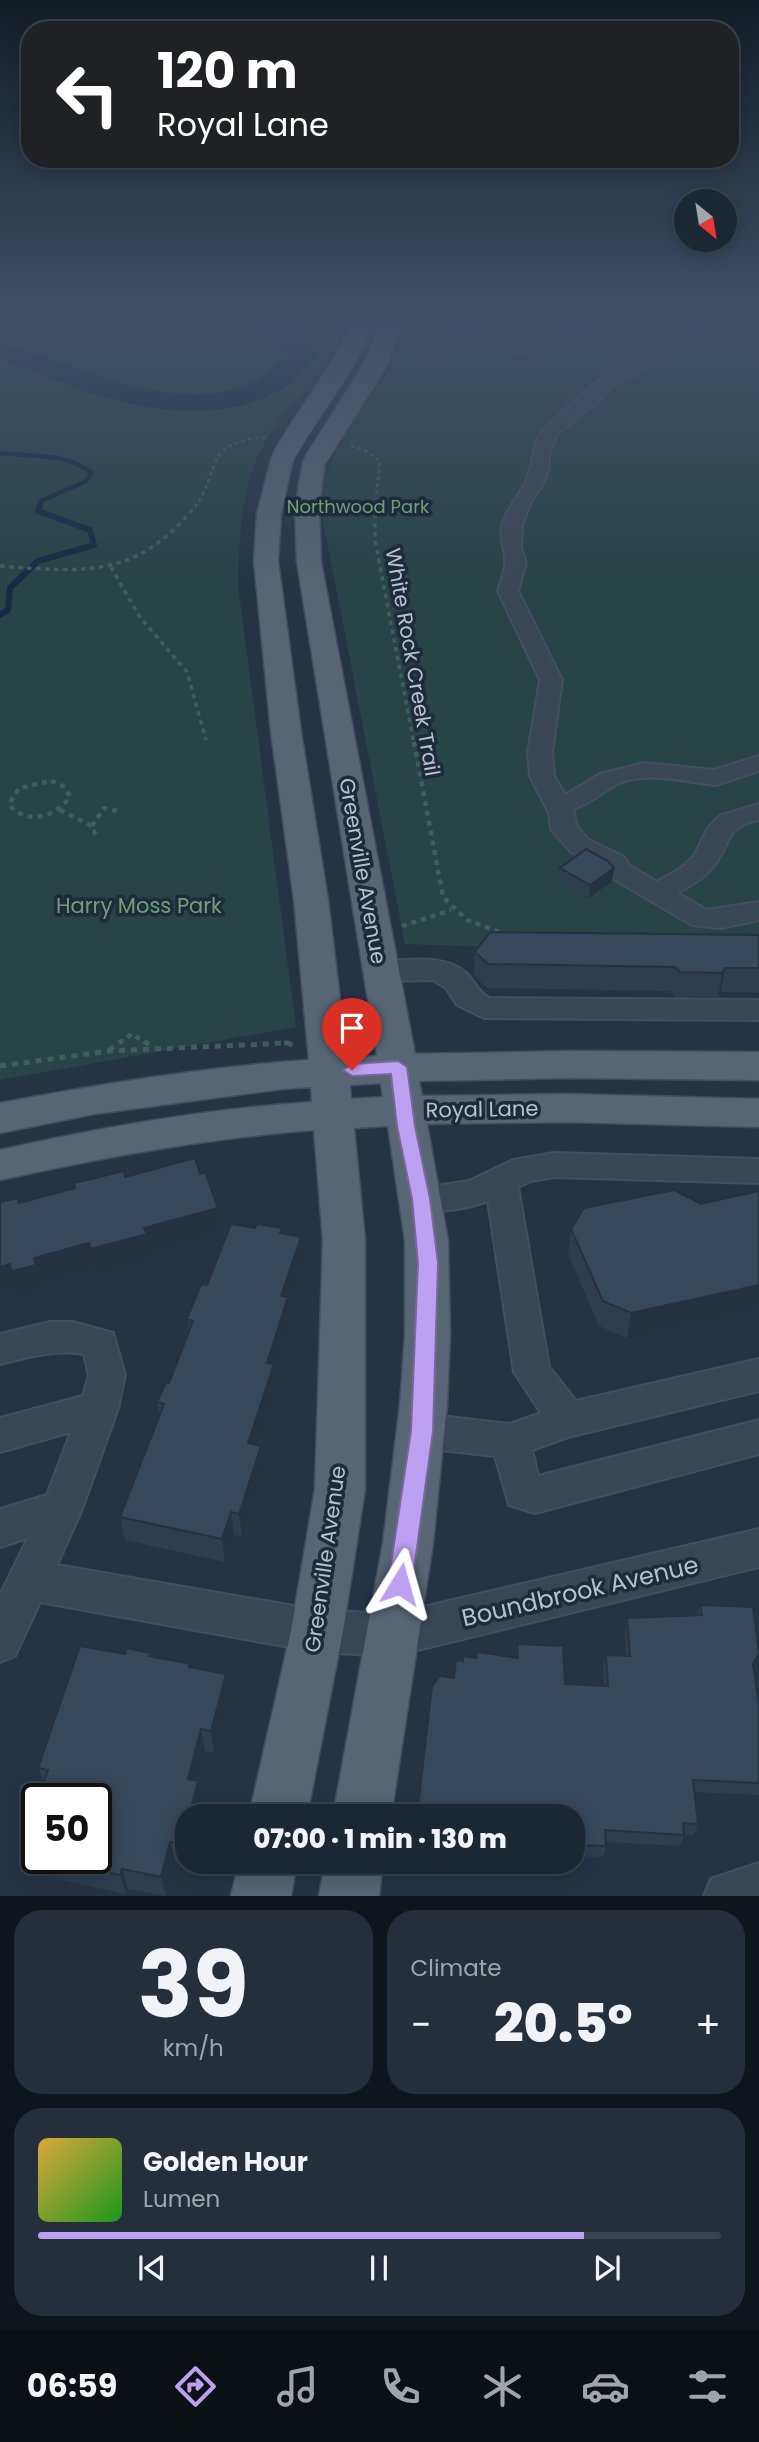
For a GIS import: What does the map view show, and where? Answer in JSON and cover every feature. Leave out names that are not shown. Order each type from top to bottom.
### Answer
[{"type":"main road","name":"Greenville Avenue","points":[[281,1804],[317,1631],[340,1489],[341,1463],[344,1240],[311,900],[286,732],[266,561],[269,514],[279,448],[312,407]]},
{"type":"main road","name":"Greenville Avenue","points":[[348,407],[314,462],[307,507],[309,562],[398,1067],[403,1110],[421,1199],[428,1263],[422,1431],[393,1635],[364,1804]]},
{"type":"main road","points":[[286,732],[338,730]]},
{"type":"main road","name":"Royal Lane","points":[[0,1165],[64,1149],[229,1123],[331,1093],[398,1067],[759,1066]]},
{"type":"main road","name":"Royal Lane","points":[[0,1118],[186,1086],[331,1093],[403,1110],[568,1108],[759,1112]]},
{"type":"main road","points":[[261,1896],[266,1874]]},
{"type":"main road","points":[[349,1896],[352,1874]]},
{"type":"street","points":[[580,407],[549,432],[540,454],[540,468],[534,484],[522,500],[512,525],[511,548],[516,563],[508,591],[551,680],[549,707],[540,752],[542,776],[558,806],[564,829],[580,846],[615,863],[621,872],[656,894],[702,919],[722,919],[759,911]]},
{"type":"street","points":[[558,806],[582,798],[609,779],[644,770],[716,778],[759,763]]},
{"type":"street","points":[[656,894],[696,870],[710,850],[720,827],[735,816],[759,812]]},
{"type":"street","points":[[381,971],[438,970],[457,981],[467,998],[484,1008],[759,1010]]},
{"type":"street","points":[[421,1199],[474,1193],[525,1169],[554,1165],[759,1171]]},
{"type":"street","points":[[501,1182],[532,1372],[568,1420]]},
{"type":"street","points":[[0,1349],[55,1336],[79,1336],[100,1344],[107,1375],[99,1408],[62,1509],[0,1641]]},
{"type":"street","points":[[422,1431],[510,1441],[568,1420],[759,1375]]},
{"type":"street","points":[[0,1435],[99,1408]]},
{"type":"street","points":[[510,1441],[523,1492],[535,1495],[759,1437]]},
{"type":"street","points":[[0,1528],[62,1509]]},
{"type":"street","name":"Boundbrook Avenue","points":[[30,1580],[317,1631],[393,1635],[759,1548]]},
{"type":"street","points":[[728,1896],[759,1887]]},
{"type":"path","points":[[0,566],[68,570],[111,567],[131,559],[168,536],[202,496],[213,462],[225,449],[244,440],[279,448]]},
{"type":"path","name":"White Rock Creek Trail","points":[[347,445],[363,449],[380,461],[375,528],[381,583],[438,879],[443,897],[451,910]]},
{"type":"path","points":[[111,567],[138,615],[177,657],[188,674],[206,740]]},
{"type":"path","points":[[60,810],[70,796],[61,784],[38,782],[26,785],[10,797],[9,804],[14,811],[23,815],[48,815],[60,810],[92,826],[97,838]]},
{"type":"path","points":[[92,826],[104,808],[118,811]]},
{"type":"path","points":[[398,926],[451,910],[469,921],[502,933]]},
{"type":"path","points":[[109,1051],[132,1034],[154,1048]]},
{"type":"path","points":[[0,1066],[109,1051],[154,1048],[288,1043],[297,1047]]},
{"type":"green space","name":"Harry Moss Park","points":[[0,407],[290,407],[264,444],[250,477],[243,513],[238,585],[296,1027],[0,1080]]},
{"type":"green space","name":"Northwood Park","points":[[363,407],[759,407],[759,956],[405,944],[322,516],[324,483],[331,461]]},
{"type":"building","points":[[586,849],[608,861],[614,868],[590,885],[560,868]]},
{"type":"building","points":[[490,932],[759,935],[759,968],[725,968],[722,973],[680,972],[675,967],[488,964],[475,952]]},
{"type":"building","points":[[195,1158],[200,1174],[205,1172],[218,1208],[144,1228],[147,1234],[91,1249],[89,1243],[34,1258],[36,1265],[12,1271],[10,1264],[0,1267],[0,1202],[18,1198],[19,1203],[75,1188],[74,1183],[124,1171],[125,1177]]},
{"type":"building","points":[[674,1190],[701,1204],[759,1191],[759,1285],[631,1313],[603,1301],[571,1229],[584,1208]]},
{"type":"building","points":[[231,1224],[255,1228],[257,1224],[282,1228],[280,1233],[301,1237],[281,1296],[288,1297],[267,1363],[274,1364],[248,1443],[261,1446],[239,1514],[231,1512],[222,1539],[120,1517],[164,1404],[157,1402],[166,1382],[169,1383],[193,1321],[187,1319],[201,1284],[207,1285]]},
{"type":"building","points":[[700,1605],[753,1607],[759,1653],[753,1664],[759,1705],[759,1783],[693,1780],[698,1824],[683,1823],[684,1835],[605,1830],[606,1846],[585,1845],[585,1804],[418,1804],[432,1686],[440,1676],[454,1678],[456,1660],[463,1661],[463,1656],[476,1658],[477,1652],[518,1658],[517,1644],[563,1646],[565,1684],[608,1686],[606,1655],[630,1656],[627,1618],[702,1615]]},
{"type":"building","points":[[80,1646],[125,1654],[127,1648],[150,1653],[149,1656],[190,1664],[189,1667],[226,1674],[211,1731],[201,1729],[188,1779],[198,1781],[192,1804],[175,1804],[175,1843],[170,1842],[161,1877],[122,1869],[120,1875],[112,1873],[112,1783],[44,1783],[48,1770],[38,1768]]},
{"type":"waterway","points":[[0,453],[59,458],[82,466],[92,473],[86,481],[41,501],[39,507]]},
{"type":"waterway","points":[[0,615],[8,610],[10,588],[38,561],[94,545],[90,530],[38,511],[40,505]]},
{"type":"route","points":[[352,1070],[398,1067],[403,1110],[421,1199],[428,1263],[422,1431],[400,1584]]}]
